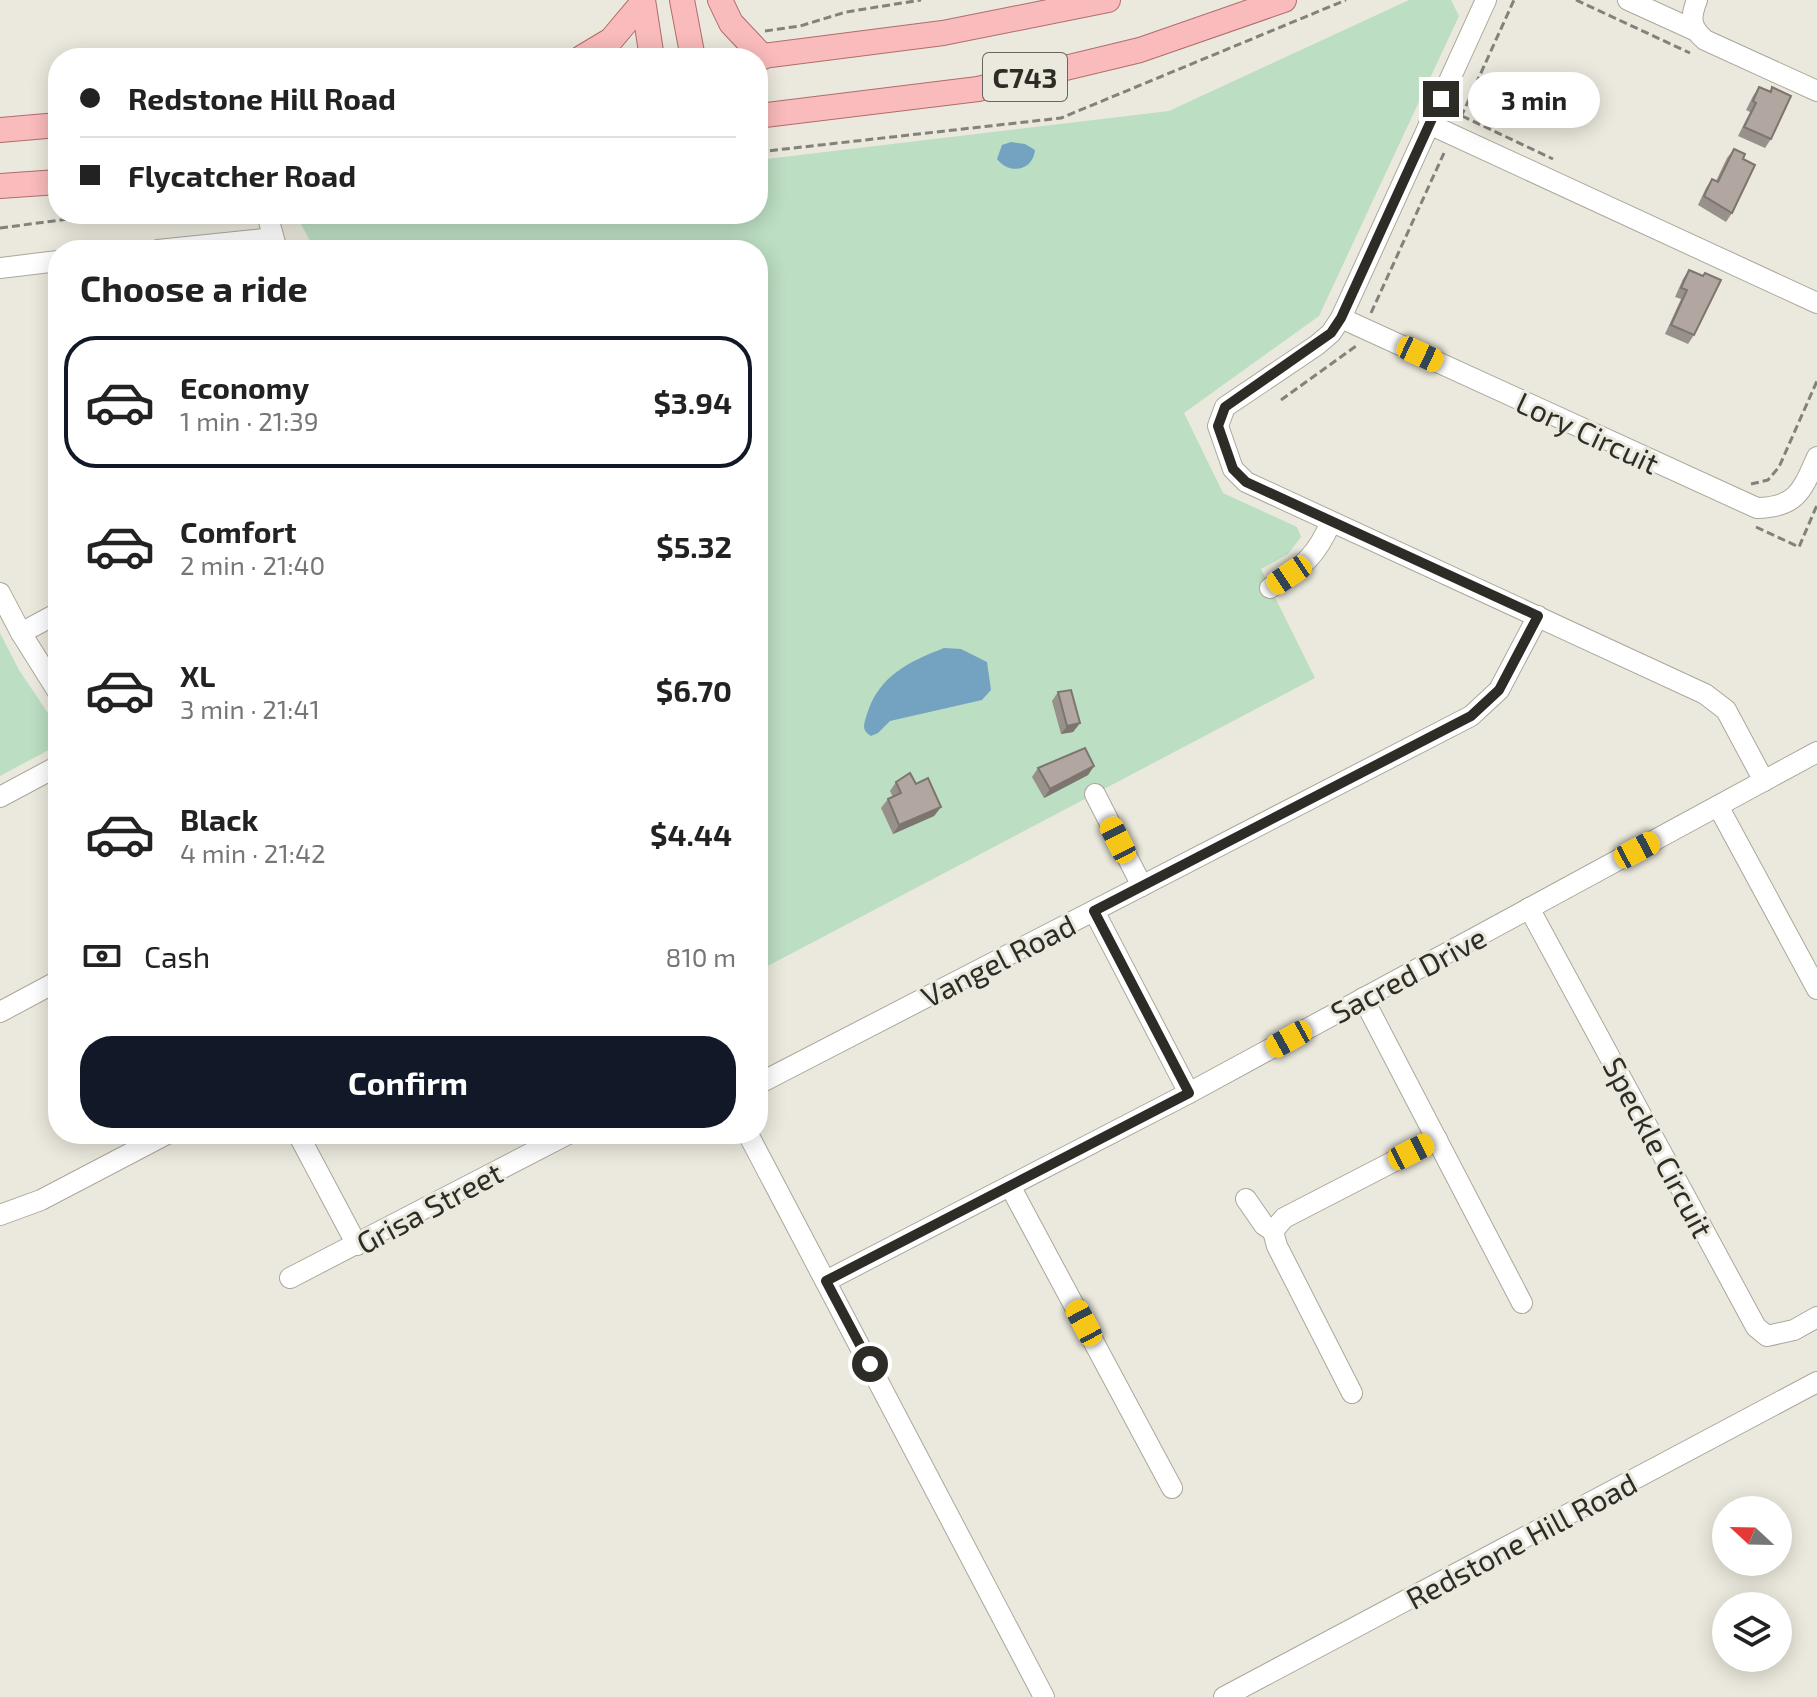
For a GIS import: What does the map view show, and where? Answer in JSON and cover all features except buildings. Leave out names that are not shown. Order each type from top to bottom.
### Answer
[{"type":"main road","points":[[682,0],[691,48]]},
{"type":"main road","points":[[720,0],[749,48]]},
{"type":"main road","name":"C743","points":[[768,55],[943,33],[1108,0]]},
{"type":"main road","name":"C743","points":[[768,115],[978,89],[1140,50],[1284,0]]},
{"type":"main road","points":[[598,48],[611,40],[643,1]]},
{"type":"main road","points":[[643,1],[650,48]]},
{"type":"main road","points":[[0,130],[48,126]]},
{"type":"main road","points":[[0,186],[48,183]]},
{"type":"street","points":[[1486,0],[1341,318],[1331,333],[1317,345],[1225,407],[1218,426],[1233,469],[1246,482],[1705,694],[1726,710],[1764,781]]},
{"type":"street","points":[[1628,0],[1694,30],[1705,40],[1817,91]]},
{"type":"street","points":[[1694,30],[1691,15],[1697,0]]},
{"type":"street","points":[[1429,124],[1817,303]]},
{"type":"street","points":[[0,268],[48,262]]},
{"type":"street","name":"Lory Circuit","points":[[1341,318],[1757,508],[1770,508],[1800,494],[1817,457]]},
{"type":"street","points":[[1270,588],[1308,562],[1322,543],[1331,522]]},
{"type":"street","points":[[0,593],[48,676]]},
{"type":"street","name":"Vangel Road","points":[[768,1079],[1471,716],[1499,690],[1538,616]]},
{"type":"street","points":[[21,633],[48,618]]},
{"type":"street","name":"Sacred Drive","points":[[826,1281],[1189,1093],[1817,752]]},
{"type":"street","points":[[0,797],[48,771]]},
{"type":"street","points":[[1095,794],[1142,886]]},
{"type":"street","points":[[1718,806],[1817,989]]},
{"type":"street","name":"Speckle Circuit","points":[[1529,908],[1756,1327],[1767,1336],[1778,1335],[1817,1317]]},
{"type":"street","points":[[1094,911],[1189,1093]]},
{"type":"street","points":[[0,1012],[48,986]]},
{"type":"street","points":[[1363,998],[1522,1303]]},
{"type":"street","points":[[1273,1231],[1284,1218],[1437,1139]]},
{"type":"street","points":[[0,1215],[41,1200],[148,1144]]},
{"type":"street","points":[[303,1144],[357,1245]]},
{"type":"street","name":"Grisa Street","points":[[290,1278],[357,1245],[528,1144]]},
{"type":"street","points":[[753,1144],[1044,1697]]},
{"type":"street","points":[[1010,1186],[1172,1488]]},
{"type":"street","points":[[1246,1199],[1264,1225],[1273,1231],[1277,1246],[1352,1393]]},
{"type":"street","name":"Redstone Hill Road","points":[[1224,1697],[1817,1382]]},
{"type":"path","points":[[731,23],[748,15],[753,27],[765,31],[800,26],[846,12],[921,0]]},
{"type":"path","points":[[768,151],[1061,118],[1346,0]]},
{"type":"path","points":[[1461,116],[1514,0]]},
{"type":"path","points":[[1576,0],[1645,32]]},
{"type":"path","points":[[1281,400],[1355,348],[1445,151]]},
{"type":"path","points":[[0,228],[48,222]]},
{"type":"path","points":[[1743,481],[1750,485],[1768,480],[1779,467],[1815,392],[1817,381]]},
{"type":"path","points":[[1799,547],[1817,505]]},
{"type":"green space","points":[[1409,0],[1451,0],[1459,16],[1319,316],[1184,413],[1223,493],[1297,527],[1301,537],[1288,554],[1261,569],[1315,678],[768,966],[768,240],[310,240],[301,224],[768,224],[768,159],[1169,111]]},
{"type":"green space","points":[[0,633],[19,670],[48,713],[48,750],[0,776]]},
{"type":"water","points":[[1011,142],[1025,144],[1035,150],[1030,163],[1014,169],[997,159],[1002,145]]},
{"type":"water","points":[[944,648],[961,649],[987,662],[991,690],[982,700],[890,721],[878,733],[868,734],[864,726],[867,714],[887,680],[907,665]]},
{"type":"route","points":[[870,1364],[826,1281],[1189,1093],[1094,911],[1471,716],[1499,690],[1538,616],[1246,482],[1233,469],[1218,426],[1225,407],[1331,333],[1341,318],[1441,99]]}]
